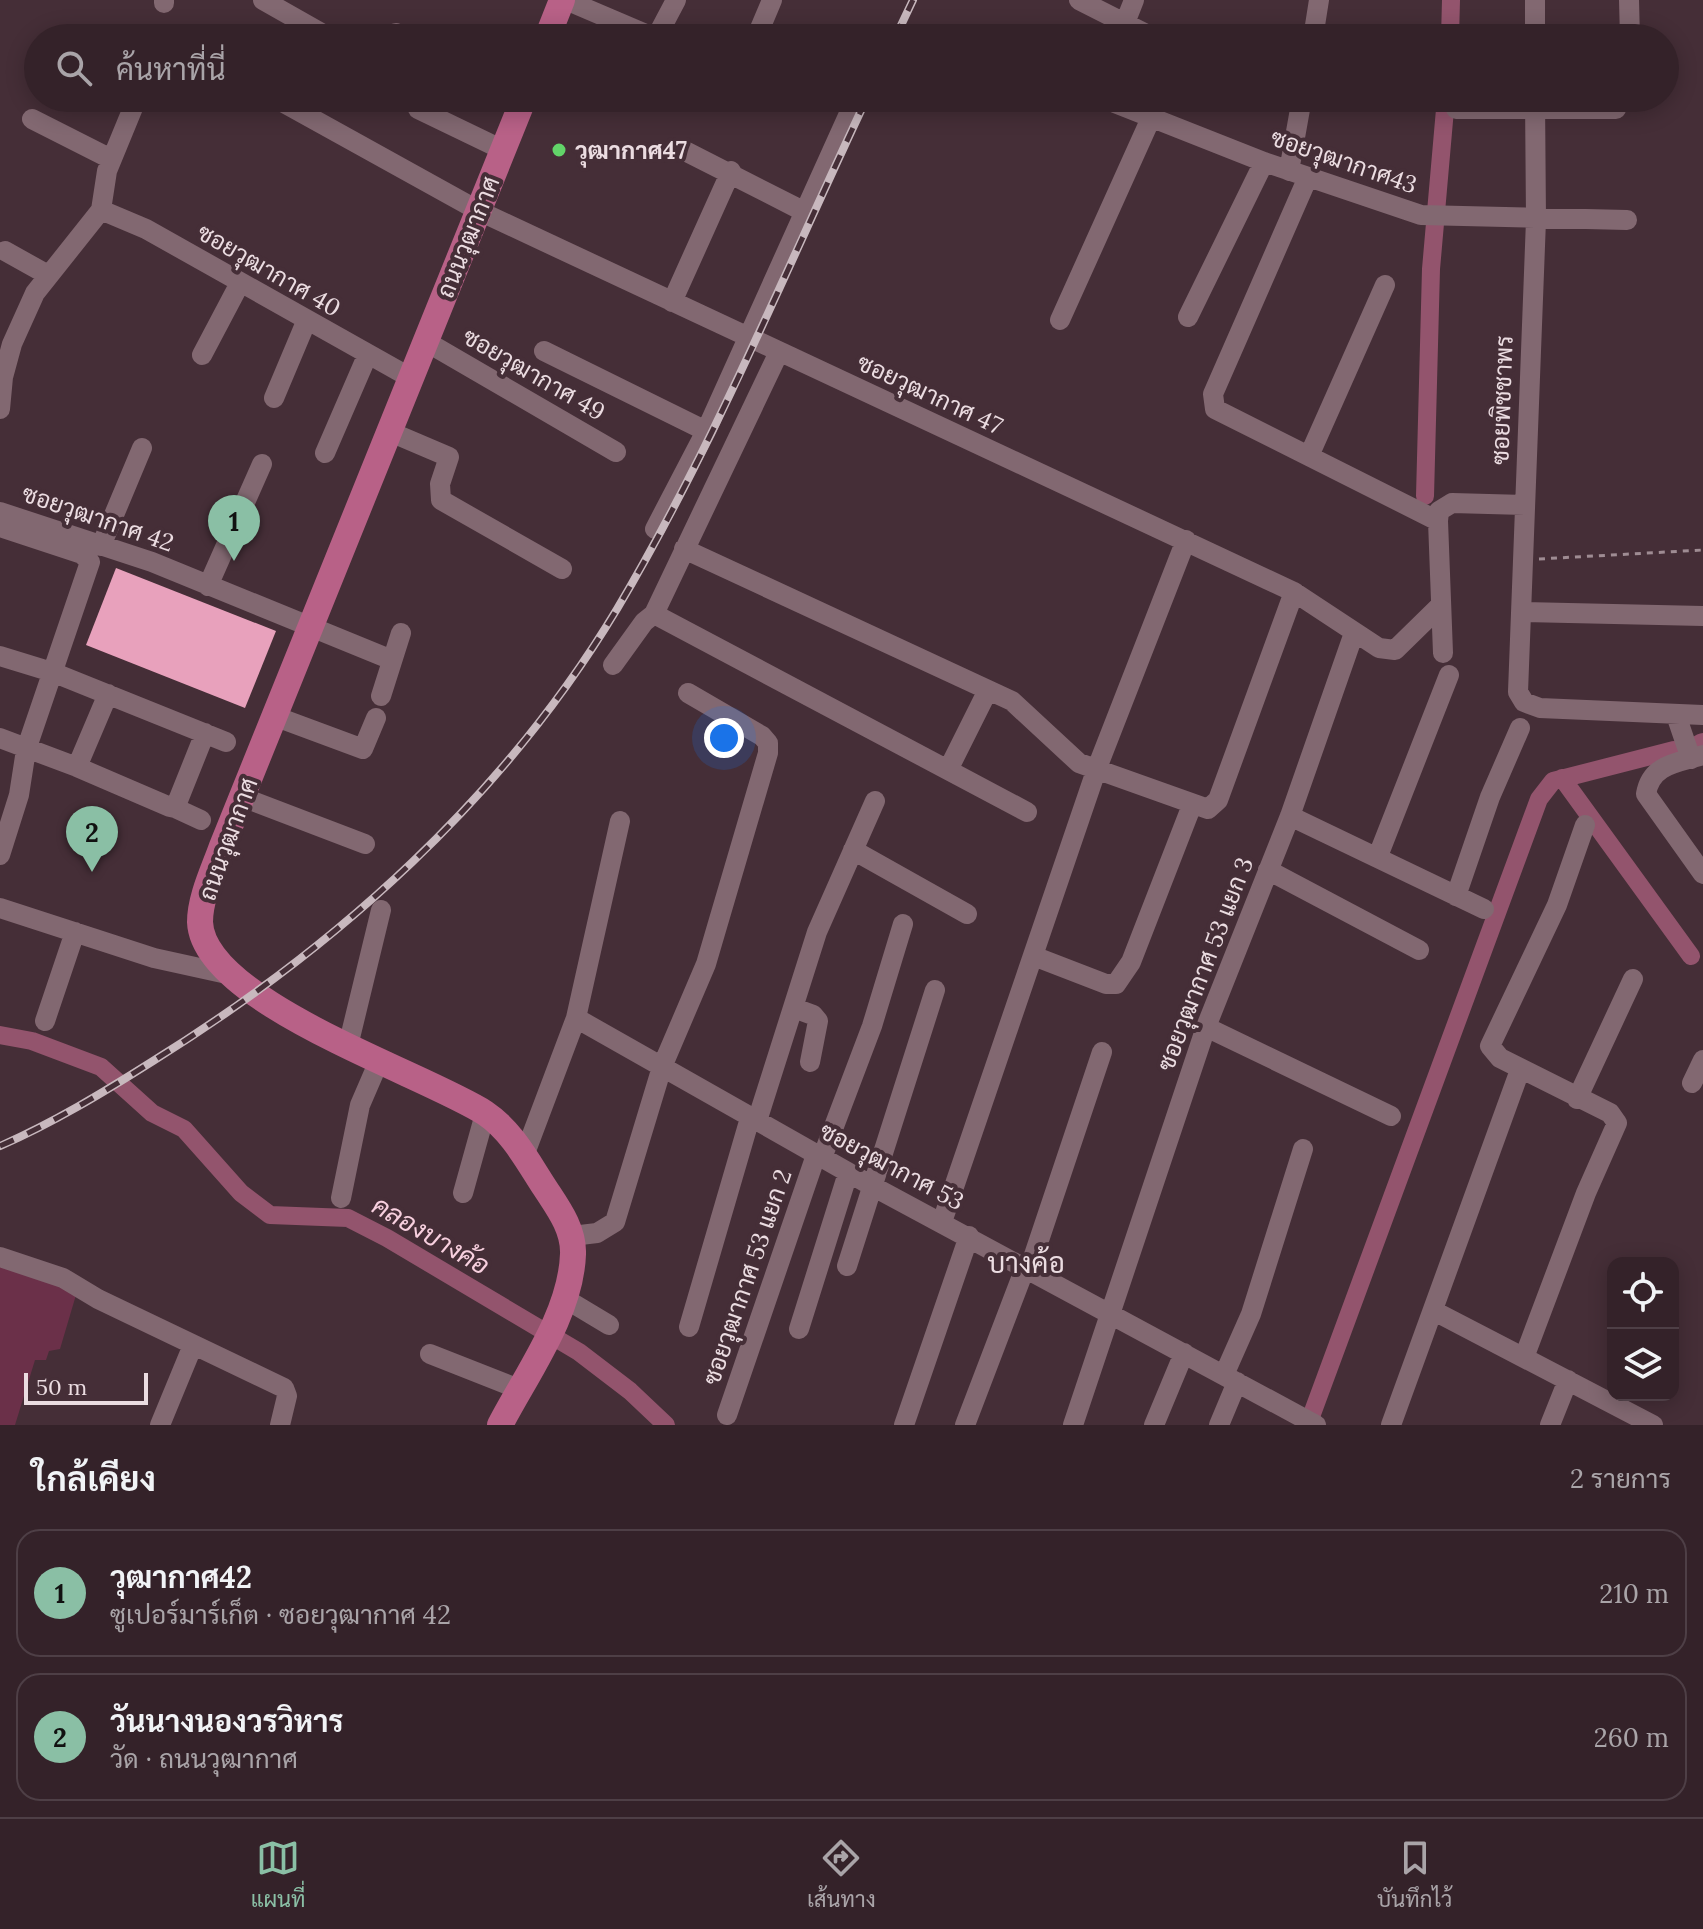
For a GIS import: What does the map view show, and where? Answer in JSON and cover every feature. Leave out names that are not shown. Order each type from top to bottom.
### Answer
[{"type":"main road","points":[[553,24],[564,0]]},
{"type":"main road","name":"ถนนวุฒากาศ","points":[[518,112],[242,797],[202,904],[200,924],[219,961],[254,994],[296,1020],[485,1114],[509,1135],[524,1156],[563,1215],[572,1236]]},
{"type":"main road","points":[[500,1425],[555,1320],[574,1252],[572,1236]]},
{"type":"street","points":[[263,0],[305,24]]},
{"type":"street","points":[[564,0],[621,24]]},
{"type":"street","points":[[663,24],[676,0]]},
{"type":"street","points":[[762,24],[772,0]]},
{"type":"street","points":[[1079,0],[1112,24]]},
{"type":"street","points":[[1125,24],[1134,0]]},
{"type":"street","points":[[1315,24],[1319,0]]},
{"type":"street","points":[[1535,0],[1535,24]]},
{"type":"street","points":[[1629,0],[1630,24]]},
{"type":"street","points":[[0,409],[6,360],[35,293],[101,210],[111,159],[131,112]]},
{"type":"street","name":"ซอยวุฒากาศ 47","points":[[300,112],[479,211],[1294,592],[1379,648],[1395,650],[1441,605]]},
{"type":"street","points":[[424,112],[503,150]]},
{"type":"street","points":[[655,529],[706,431],[850,112]]},
{"type":"street","name":"ซอยวุฒากาศ43","points":[[1136,112],[1264,162],[1421,215],[1627,220]]},
{"type":"street","points":[[1301,112],[1299,174],[1213,394],[1215,409],[1438,521]]},
{"type":"street","name":"ซอยพิชชาพร","points":[[1535,112],[1536,220],[1522,612],[1516,679],[1524,702],[1540,708],[1676,715]]},
{"type":"street","points":[[1060,320],[1151,118]]},
{"type":"street","points":[[32,119],[111,159]]},
{"type":"street","points":[[687,152],[731,171],[805,212]]},
{"type":"street","points":[[1188,317],[1264,162]]},
{"type":"street","points":[[672,302],[731,171]]},
{"type":"street","name":"ซอยวุฒากาศ 40","points":[[101,210],[146,229],[306,322],[411,378]]},
{"type":"street","points":[[5,251],[48,275]]},
{"type":"street","points":[[202,355],[240,283]]},
{"type":"street","points":[[1309,456],[1385,285]]},
{"type":"street","points":[[274,398],[306,322]]},
{"type":"street","name":"ซอยวุฒากาศ 49","points":[[425,341],[616,452]]},
{"type":"street","points":[[544,351],[706,431]]},
{"type":"street","points":[[613,665],[654,614],[779,352]]},
{"type":"street","points":[[325,453],[367,356]]},
{"type":"street","points":[[388,431],[449,457],[440,484],[441,500],[562,569]]},
{"type":"street","points":[[101,546],[142,448]]},
{"type":"street","points":[[208,586],[262,464]]},
{"type":"street","points":[[1443,653],[1439,511],[1452,503],[1525,505]]},
{"type":"street","name":"ซอยวุฒากาศ 42","points":[[0,512],[101,546],[159,574],[208,586],[392,660]]},
{"type":"street","points":[[0,527],[82,554],[90,562],[26,750],[19,795],[0,855]]},
{"type":"street","points":[[942,1222],[1036,957],[1097,768],[1186,540]]},
{"type":"street","points":[[684,549],[1012,701],[1071,759],[1208,809],[1218,800],[1294,592]]},
{"type":"street","points":[[1522,612],[1703,616]]},
{"type":"street","points":[[654,614],[1027,812]]},
{"type":"street","points":[[381,696],[401,633]]},
{"type":"street","name":"ซอยวุฒากาศ 53 แยก 3","points":[[1073,1425],[1206,1027],[1290,816],[1354,633]]},
{"type":"street","points":[[0,656],[52,672],[226,742]]},
{"type":"street","points":[[1378,856],[1449,675]]},
{"type":"street","points":[[948,770],[988,690]]},
{"type":"street","points":[[572,1236],[597,1233],[615,1222],[662,1067],[706,964],[768,753],[768,743],[762,736],[688,693]]},
{"type":"street","points":[[77,767],[108,694]]},
{"type":"street","points":[[1703,715],[1676,715],[1697,757],[1660,768],[1648,779],[1646,794],[1703,874]]},
{"type":"street","points":[[274,716],[363,749],[376,718]]},
{"type":"street","points":[[1456,896],[1490,797],[1520,728]]},
{"type":"street","points":[[175,808],[205,733]]},
{"type":"street","points":[[0,738],[201,820]]},
{"type":"street","points":[[242,797],[365,844]]},
{"type":"street","points":[[689,1327],[817,932],[875,801]]},
{"type":"street","points":[[1036,957],[1106,984],[1116,984],[1131,962],[1192,805]]},
{"type":"street","points":[[1290,816],[1484,909]]},
{"type":"street","points":[[524,1156],[576,1018],[620,821]]},
{"type":"street","points":[[1525,1355],[1586,1193],[1617,1123],[1610,1113],[1520,1070],[1494,1053],[1490,1046],[1557,905],[1585,825]]},
{"type":"street","points":[[853,850],[967,914]]},
{"type":"street","points":[[1268,870],[1419,950]]},
{"type":"street","points":[[0,908],[154,958],[236,976]]},
{"type":"street","points":[[348,1046],[381,910]]},
{"type":"street","name":"ซอยวุฒากาศ 53 แยก 2","points":[[727,1415],[819,1156],[872,1026],[903,924]]},
{"type":"street","points":[[45,1021],[75,932]]},
{"type":"street","points":[[1577,1099],[1633,979]]},
{"type":"street","points":[[847,1266],[935,990]]},
{"type":"street","points":[[794,1008],[813,1015],[818,1021],[810,1062]]},
{"type":"street","name":"ซอยวุฒากาศ 53","points":[[576,1018],[848,1173],[1315,1425]]},
{"type":"street","points":[[1206,1027],[1391,1116]]},
{"type":"street","points":[[965,1425],[1027,1269],[1102,1052]]},
{"type":"street","points":[[1692,1083],[1703,1060]]},
{"type":"street","points":[[341,1198],[360,1105],[379,1061]]},
{"type":"street","points":[[1391,1425],[1520,1070]]},
{"type":"street","points":[[463,1193],[485,1114]]},
{"type":"street","points":[[1219,1425],[1303,1149]]},
{"type":"street","points":[[799,1329],[848,1173]]},
{"type":"street","points":[[904,1425],[969,1236]]},
{"type":"street","points":[[0,1257],[63,1278],[98,1299],[284,1388],[287,1396],[280,1425]]},
{"type":"street","points":[[1434,1311],[1525,1355],[1653,1425]]},
{"type":"street","points":[[555,1320],[609,1325]]},
{"type":"street","points":[[160,1425],[193,1345]]},
{"type":"street","points":[[1154,1425],[1184,1353]]},
{"type":"street","points":[[430,1354],[455,1361],[519,1389]]},
{"type":"street","points":[[1550,1425],[1568,1380]]},
{"type":"path","points":[[1534,559],[1703,550]]},
{"type":"shaded area","points":[[0,1263],[40,1276],[76,1295],[60,1349],[49,1351],[46,1360],[35,1360],[15,1425],[0,1425]]},
{"type":"building","points":[[116,568],[276,631],[245,708],[86,645]]},
{"type":"waterway","points":[[1450,24],[1451,0]]},
{"type":"waterway","points":[[1425,496],[1431,269],[1445,112]]},
{"type":"waterway","points":[[1312,1414],[1539,799],[1553,781],[1674,750]]},
{"type":"waterway","points":[[1562,778],[1691,956]]},
{"type":"waterway","name":"คลองบางค้อ","points":[[0,1035],[32,1041],[101,1067],[152,1113],[184,1129],[241,1193],[270,1215],[348,1218],[387,1238],[579,1352],[630,1391],[666,1425]]},
{"type":"railway","points":[[902,24],[913,0]]},
{"type":"railway","points":[[0,1146],[59,1117],[135,1073],[288,968],[412,862],[523,743],[572,678],[617,609],[686,484],[861,112]]},
{"type":"place","name":"วุฒากาศ47","points":[[559,150]]},
{"type":"place","name":"วุฒากาศ42","points":[[234,561]]},
{"type":"place","name":"วันนางนองวรวิหาร","points":[[92,872]]},
{"type":"district","name":"บางค้อ","points":[[1026,1263]]}]
